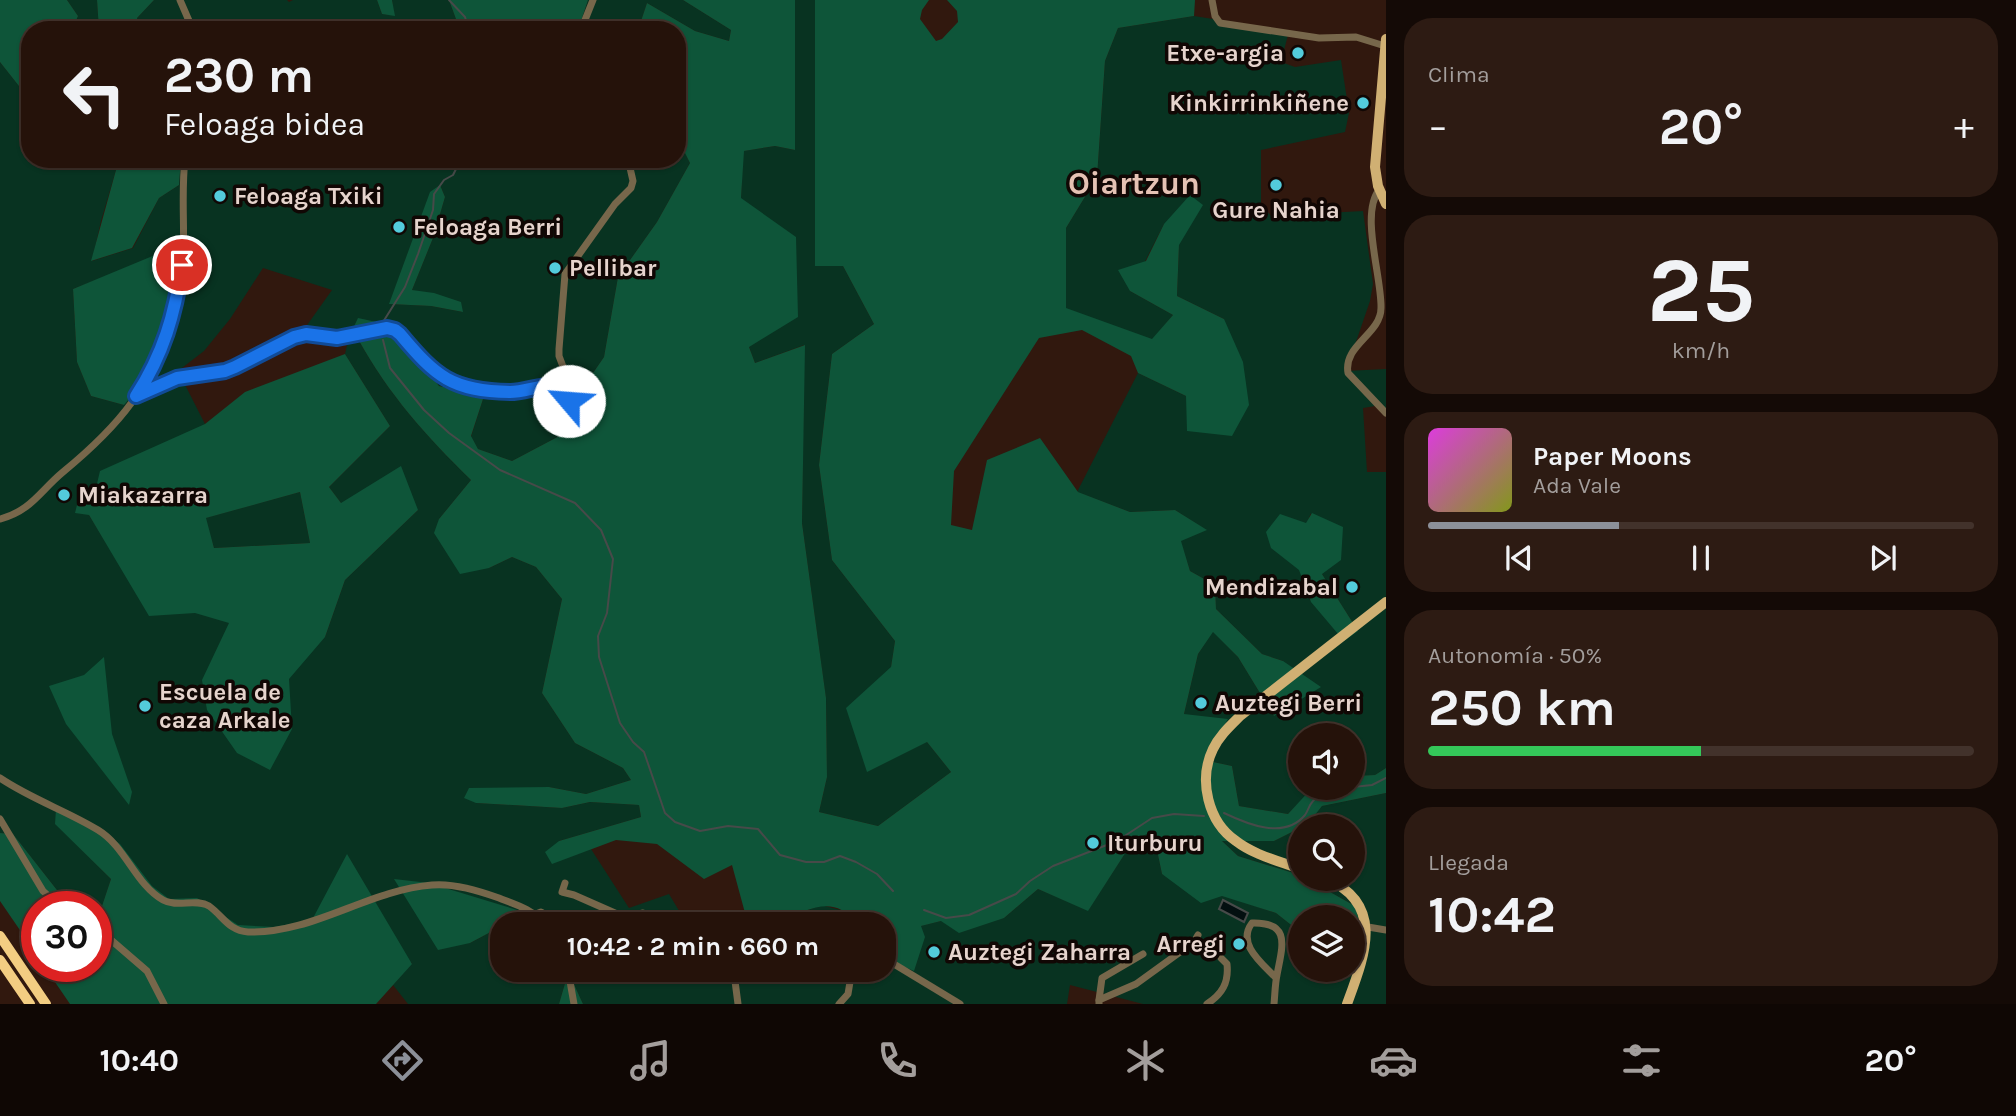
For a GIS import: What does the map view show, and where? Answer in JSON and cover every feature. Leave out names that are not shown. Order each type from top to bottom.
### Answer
[{"type":"highway","points":[[0,936],[46,1004]]},
{"type":"highway","points":[[0,960],[30,1004]]},
{"type":"main road","points":[[1385,42],[1382,123],[1375,167],[1379,190],[1386,204]]},
{"type":"main road","points":[[1288,864],[1235,841],[1215,819],[1206,776],[1213,749],[1225,731],[1386,602]]},
{"type":"main road","points":[[1347,1004],[1367,944],[1368,927],[1357,899],[1348,891]]},
{"type":"street","points":[[180,0],[189,21]]},
{"type":"street","points":[[585,21],[593,0]]},
{"type":"street","points":[[1212,0],[1214,16],[1220,23],[1319,38],[1356,37],[1385,42]]},
{"type":"street","points":[[0,519],[16,514],[33,502],[107,433],[136,396],[157,362],[165,343],[181,278],[185,168]]},
{"type":"street","points":[[136,396],[177,378],[225,371],[294,337],[306,334],[337,338],[372,330],[395,330],[429,367],[451,383],[509,392],[553,386],[569,401],[573,393],[559,356],[565,274],[614,204],[631,188],[633,181],[630,168]]},
{"type":"street","points":[[1379,190],[1372,202],[1372,224],[1377,277],[1381,289],[1381,315],[1349,356],[1346,364],[1348,373],[1386,413]]},
{"type":"street","points":[[0,778],[44,804],[99,831],[128,860],[146,886],[163,901],[205,904],[237,931],[261,931],[303,924],[396,892],[433,885],[488,894],[531,912]]},
{"type":"street","points":[[0,820],[43,891]]},
{"type":"street","points":[[565,883],[562,892],[613,912]]},
{"type":"street","points":[[1274,1004],[1276,978],[1283,950],[1280,932],[1270,924],[1252,923],[1248,931],[1252,954],[1276,978]]},
{"type":"street","points":[[1368,927],[1386,930]]},
{"type":"street","points":[[1099,1003],[1136,984],[1194,942],[1198,935]]},
{"type":"street","points":[[112,941],[147,971],[164,1004]]},
{"type":"street","points":[[1099,1003],[1102,978],[1143,954]]},
{"type":"street","points":[[1207,1004],[1221,993],[1227,979],[1227,964],[1221,958]]},
{"type":"street","points":[[896,965],[960,1004]]},
{"type":"street","points":[[570,982],[574,1004]]},
{"type":"street","points":[[735,982],[738,1004]]},
{"type":"street","points":[[839,1004],[848,994],[850,982]]},
{"type":"green space","points":[[0,0],[67,0],[78,16],[76,21],[21,21],[21,89],[0,62]]},
{"type":"green space","points":[[67,0],[97,0],[98,21],[76,21],[78,16]]},
{"type":"green space","points":[[97,0],[154,0],[137,18],[138,21],[98,21]]},
{"type":"green space","points":[[154,0],[377,0],[382,14],[394,15],[392,0],[449,0],[457,21],[138,21],[137,18]]},
{"type":"green space","points":[[377,0],[392,0],[395,16],[382,14]]},
{"type":"green space","points":[[449,0],[588,0],[581,21],[457,21]]},
{"type":"green space","points":[[588,0],[683,0],[731,30],[729,41],[695,31],[686,26],[686,21],[678,21],[647,3],[641,21],[581,21]]},
{"type":"green space","points":[[683,0],[795,0],[795,150],[775,146],[744,151],[741,198],[796,237],[798,317],[749,347],[755,363],[805,345],[802,523],[826,698],[827,777],[819,812],[878,826],[951,772],[927,742],[867,772],[846,708],[891,667],[895,641],[832,560],[819,465],[832,354],[874,324],[843,266],[815,266],[815,0],[929,0],[920,19],[936,41],[942,39],[958,22],[957,11],[947,0],[1195,0],[1194,16],[1118,28],[1105,61],[1097,177],[1066,228],[1066,308],[1152,339],[1173,315],[1130,291],[1118,270],[1146,261],[1164,224],[1190,195],[1203,205],[1179,245],[1177,296],[1224,319],[1243,362],[1249,405],[1232,436],[1187,431],[1186,396],[1138,373],[1131,356],[1082,330],[1039,338],[954,471],[951,525],[972,530],[987,460],[1040,438],[1078,492],[1130,512],[1175,510],[1207,530],[1181,541],[1190,571],[1215,585],[1216,609],[1262,654],[1283,661],[1321,687],[1274,716],[1238,657],[1213,632],[1198,654],[1184,714],[1228,719],[1204,760],[1232,766],[1239,806],[1288,814],[1288,834],[1274,841],[1222,841],[1238,856],[1288,871],[1288,891],[1328,891],[1353,905],[1288,905],[1288,922],[1276,913],[1222,896],[1201,903],[1162,874],[1153,831],[1133,841],[1088,911],[1038,889],[1004,918],[959,933],[941,921],[921,926],[925,937],[914,971],[896,963],[896,912],[844,912],[822,907],[803,912],[745,912],[732,865],[704,879],[657,844],[616,840],[552,864],[545,852],[559,841],[641,817],[639,805],[590,802],[562,808],[476,803],[464,798],[469,788],[549,787],[586,794],[631,780],[623,768],[575,743],[542,693],[562,599],[536,567],[512,557],[489,568],[460,574],[434,533],[439,519],[471,480],[409,414],[358,339],[349,337],[358,318],[381,323],[415,355],[439,386],[484,396],[471,436],[478,449],[512,461],[565,433],[571,405],[604,357],[618,277],[657,222],[690,163],[686,155],[686,26],[729,41],[731,30]]},
{"type":"green space","points":[[795,0],[815,0],[816,266],[843,266],[874,324],[832,354],[819,465],[832,560],[895,641],[891,667],[927,742],[951,772],[878,826],[819,812],[827,777],[826,699],[802,523],[804,345],[755,363],[749,347],[741,198],[743,151],[775,146],[795,150]]},
{"type":"green space","points":[[647,3],[678,21],[641,21]]},
{"type":"green space","points":[[1194,16],[1289,31],[1281,62],[1295,67],[1341,60],[1349,113],[1345,132],[1261,150],[1261,204],[1271,216],[1363,211],[1373,284],[1370,301],[1346,371],[1386,369],[1386,414],[1375,406],[1363,408],[1367,472],[1386,472],[1386,768],[1375,775],[1365,775],[1365,723],[1288,723],[1288,800],[1302,800],[1288,814],[1239,806],[1232,766],[1204,760],[1184,714],[1198,654],[1213,631],[1238,657],[1274,716],[1283,661],[1262,654],[1216,609],[1215,585],[1190,571],[1180,540],[1206,530],[1175,510],[1130,512],[1077,492],[1138,373],[1186,396],[1224,319],[1177,296],[1179,245],[1164,224],[1130,291],[1173,315],[1152,340],[1066,309],[1066,228],[1097,177],[1105,61],[1118,28]],"holes":[[[1311,513],[1322,574],[1358,631],[1320,609],[1307,594],[1301,559]]]},
{"type":"green space","points":[[0,62],[21,89],[21,168],[116,170],[92,261],[133,248],[159,198],[179,185],[180,168],[686,168],[686,155],[690,163],[657,222],[618,277],[604,357],[571,405],[565,433],[512,461],[478,449],[471,437],[484,396],[439,386],[415,355],[381,323],[349,337],[358,339],[409,414],[471,480],[439,519],[489,568],[512,557],[536,567],[562,599],[542,693],[575,743],[623,768],[631,780],[586,794],[549,787],[476,803],[562,808],[590,802],[639,805],[641,817],[559,841],[552,863],[591,849],[629,908],[669,894],[680,912],[520,912],[429,883],[470,943],[490,932],[490,982],[565,982],[559,1004],[408,1004],[393,985],[412,963],[313,919],[251,930],[171,901],[56,824],[111,879],[107,891],[58,891],[13,834],[0,833]],"holes":[[[440,185],[445,197],[433,238],[412,290],[463,312],[431,306],[390,304]],[[140,263],[124,405],[91,396],[77,362],[73,289]],[[263,268],[332,290],[300,335],[349,337],[345,354],[390,426],[329,487],[341,503],[418,510],[345,580],[325,637],[205,562],[126,575],[89,515],[77,505],[205,424],[178,371],[204,351],[230,319]]]},
{"type":"green space","points":[[112,168],[180,168],[179,185],[159,198],[132,248],[91,261],[116,170]]},
{"type":"green space","points":[[440,185],[445,197],[433,238],[412,290],[434,293],[461,302],[463,312],[431,306],[389,304],[430,192]]},
{"type":"green space","points":[[155,255],[178,266],[171,306],[154,369],[124,405],[91,396],[77,362],[73,289]]},
{"type":"green space","points":[[345,354],[390,426],[329,487],[341,503],[401,466],[418,510],[345,580],[325,637],[289,679],[292,729],[270,770],[237,753],[207,710],[202,680],[229,623],[195,613],[149,616],[89,515],[75,513],[77,505],[94,496],[100,471],[205,424],[245,392]],"holes":[[[300,492],[310,543],[214,548],[206,518]]]},
{"type":"green space","points":[[300,492],[310,543],[214,548],[205,518]]},
{"type":"green space","points":[[1312,513],[1343,527],[1341,560],[1322,574],[1358,631],[1344,641],[1311,602],[1299,570],[1271,548],[1266,532],[1280,514],[1306,523]]},
{"type":"green space","points":[[104,657],[112,734],[132,792],[129,805],[66,724],[49,686],[84,675]]},
{"type":"green space","points":[[1386,768],[1386,793],[1365,797],[1365,775],[1375,775]]},
{"type":"green space","points":[[1386,793],[1386,1004],[1143,1004],[1070,985],[1067,1004],[583,1004],[573,982],[896,982],[896,947],[920,926],[941,921],[1004,918],[1038,889],[1088,910],[1133,841],[1153,831],[1162,874],[1276,913],[1288,922],[1288,982],[1365,982],[1365,905],[1353,905],[1328,891],[1365,891],[1365,814],[1315,814],[1322,806],[1365,800],[1365,797]]},
{"type":"green space","points":[[1301,800],[1352,800],[1322,806],[1316,814],[1288,814]]},
{"type":"green space","points":[[56,809],[102,831],[120,844],[152,886],[169,899],[197,898],[238,925],[274,927],[312,920],[347,854],[412,964],[376,1004],[70,1004],[55,982],[112,982],[112,891],[107,891],[111,879],[55,824]]},
{"type":"green space","points":[[0,833],[13,834],[58,891],[21,891],[21,932],[0,901]]},
{"type":"green space","points":[[1288,834],[1288,871],[1238,856],[1221,840],[1274,841]]},
{"type":"green space","points":[[394,879],[429,883],[524,912],[490,912],[490,932],[470,943],[438,950]]},
{"type":"green space","points":[[821,905],[848,912],[803,912]]},
{"type":"green space","points":[[565,982],[573,982],[583,1004],[559,1004]]},
{"type":"shaded area","points":[[1223,900],[1248,913],[1244,922],[1219,909]]},
{"type":"waterway","points":[[449,0],[466,21]]},
{"type":"waterway","points":[[383,322],[405,287],[433,210],[434,194],[456,168]]},
{"type":"waterway","points":[[383,340],[390,368],[424,410],[449,433],[500,470],[575,503],[601,530],[613,559],[607,613],[598,636],[599,657],[620,723],[644,752],[665,813],[675,822],[700,831],[728,826],[758,829],[780,855],[806,862],[824,862],[840,856],[877,874],[893,891]]},
{"type":"waterway","points":[[1365,786],[1386,778]]},
{"type":"waterway","points":[[1224,813],[1265,828],[1287,827],[1305,815],[1314,800]]},
{"type":"waterway","points":[[924,910],[946,918],[969,915],[1016,894],[1053,866],[1117,841],[1152,818],[1174,814],[1204,816]]},
{"type":"place","name":"Etxe-argia","points":[[1298,53]]},
{"type":"place","name":"Kinkirrinkiñene","points":[[1363,103]]},
{"type":"place","name":"Gure Nahia","points":[[1276,185]]},
{"type":"place","name":"Feloaga Txiki","points":[[220,196]]},
{"type":"place","name":"Feloaga Berri","points":[[399,227]]},
{"type":"place","name":"Pellibar","points":[[555,268]]},
{"type":"place","name":"Miakazarra","points":[[64,495]]},
{"type":"place","name":"Mendizabal","points":[[1352,587]]},
{"type":"place","name":"Auztegi Berri","points":[[1201,703]]},
{"type":"place","name":"Escuela de caza Arkale","points":[[145,706]]},
{"type":"place","name":"Iturburu","points":[[1093,843]]},
{"type":"place","name":"Arregi","points":[[1239,944]]},
{"type":"place","name":"Auztegi Zaharra","points":[[934,952]]},
{"type":"district","name":"Oiartzun","points":[[1134,183]]},
{"type":"route","points":[[182,265],[165,343],[157,362],[136,396],[177,378],[225,371],[294,337],[306,334],[337,338],[387,328],[400,334],[429,367],[451,383],[509,392],[547,385],[557,388],[565,400],[569,401]]}]
